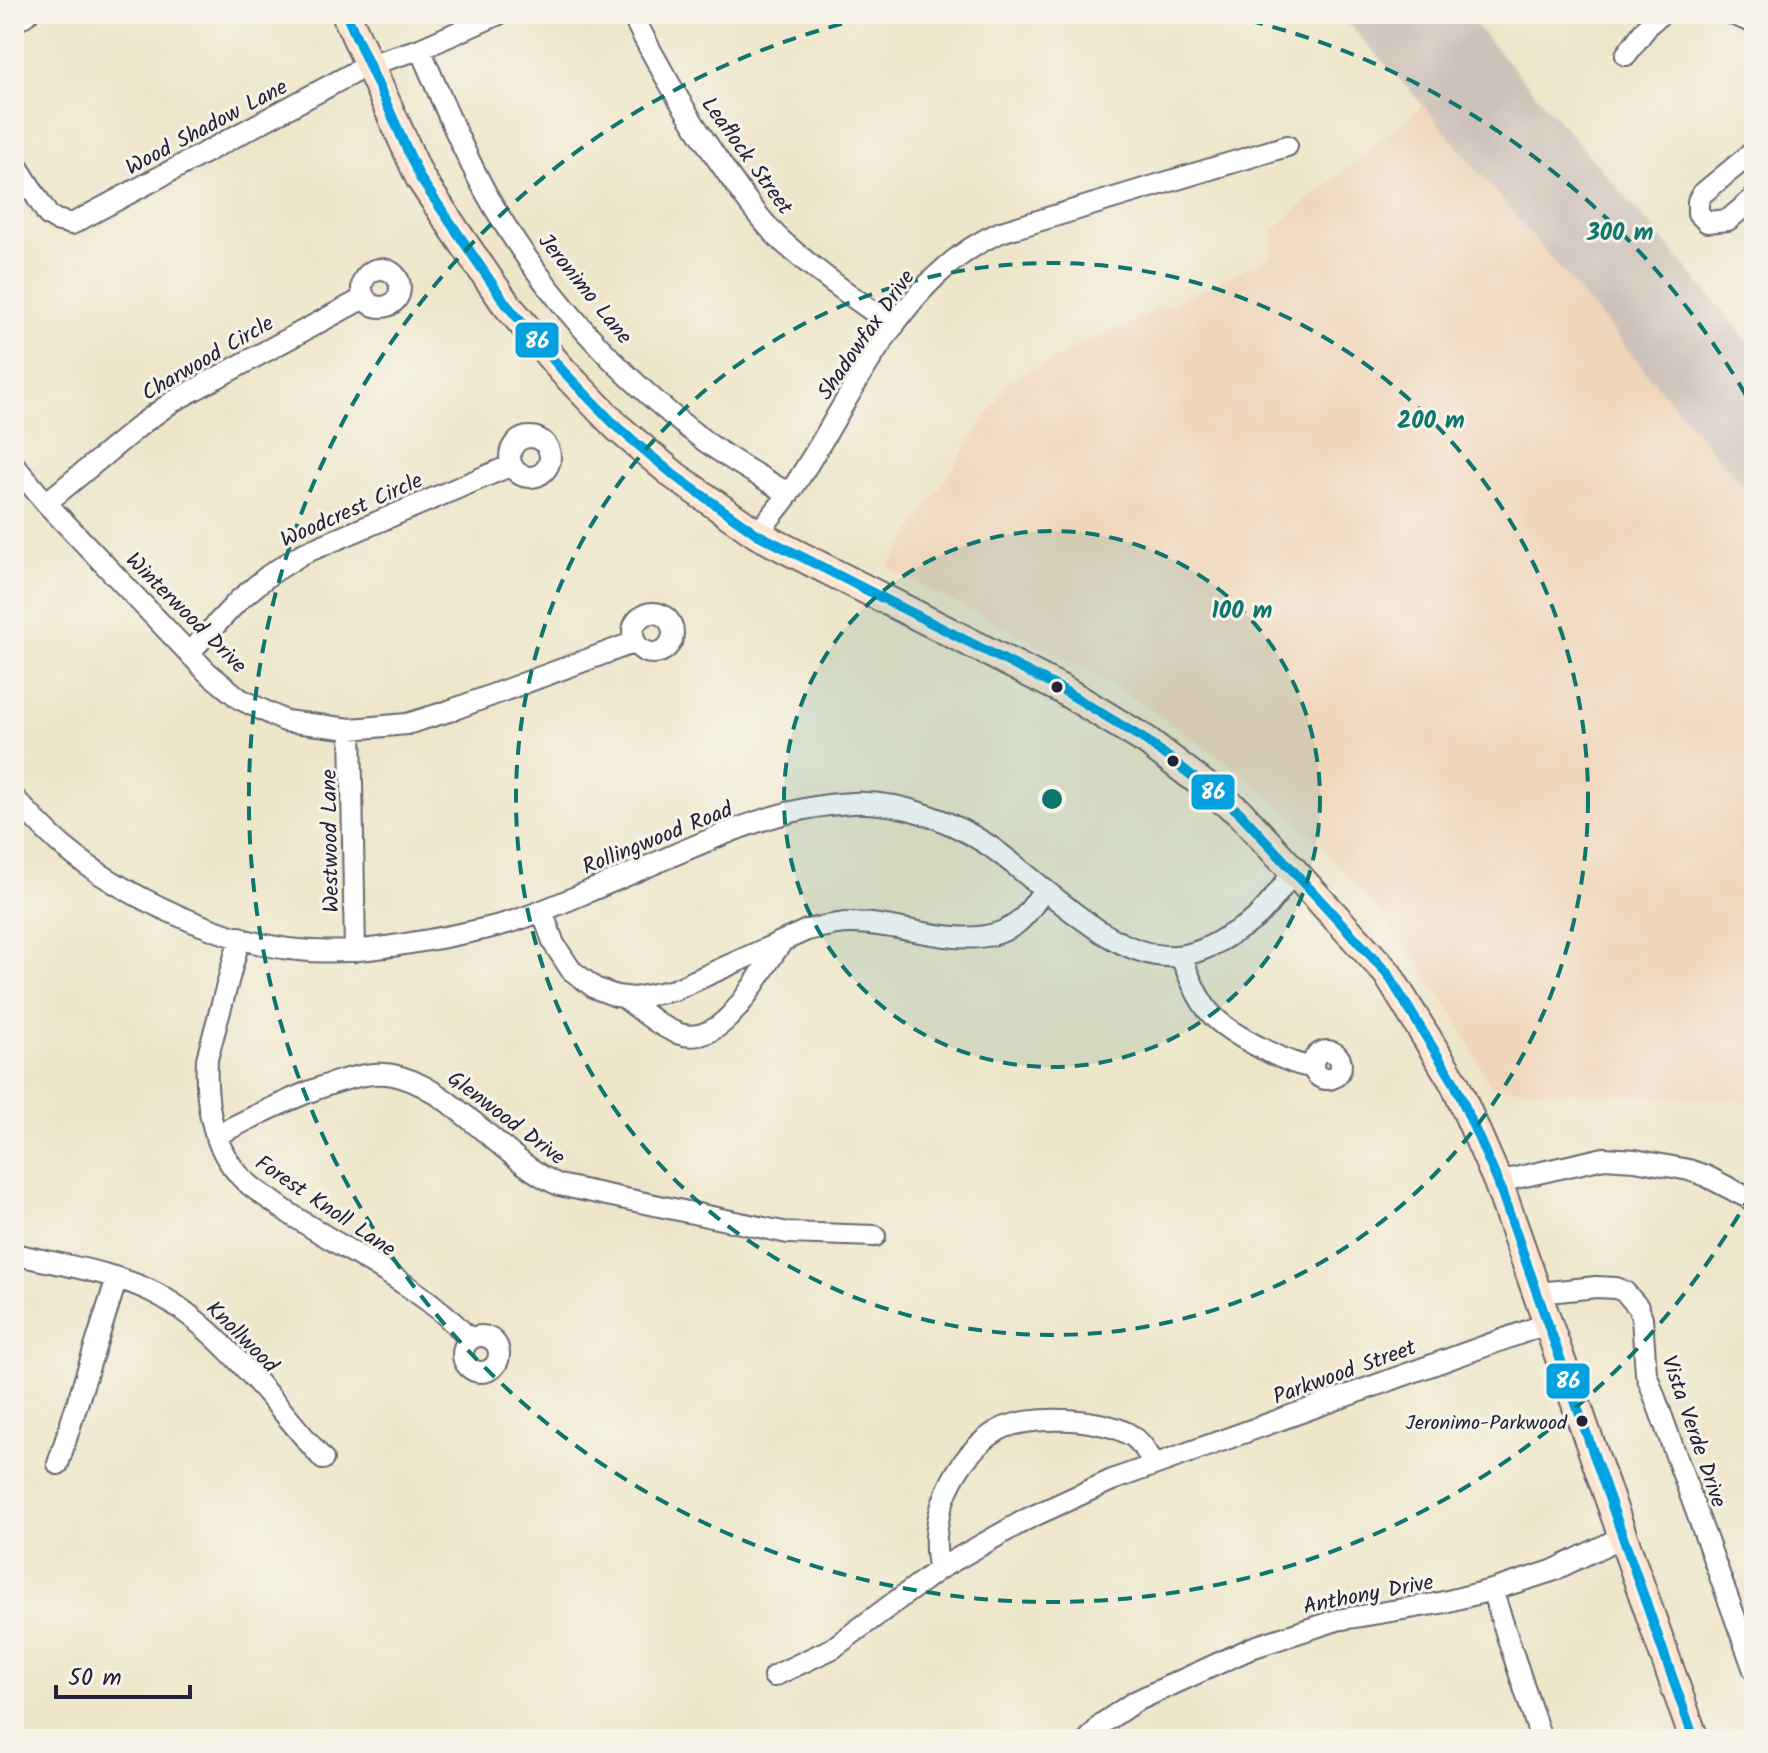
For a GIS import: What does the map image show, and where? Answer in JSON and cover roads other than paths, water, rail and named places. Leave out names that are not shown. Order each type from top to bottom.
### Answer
[{"type":"main road","points":[[346,14],[420,178],[506,304],[562,370],[617,427],[675,476],[757,534],[1063,690],[1133,732],[1239,812],[1387,973],[1455,1084],[1498,1182],[1694,1739]]},
{"type":"street","points":[[14,23],[27,14]]},
{"type":"street","name":"Wood Shadow Lane","points":[[14,161],[48,215],[72,224],[368,65],[420,49],[499,14]]},
{"type":"street","name":"Leaflock Street","points":[[632,14],[687,112],[761,219],[782,241],[836,286],[894,326]]},
{"type":"street","points":[[1626,55],[1650,23],[1661,14]]},
{"type":"street","points":[[1732,14],[1754,23]]},
{"type":"street","name":"Jeronimo Lane","points":[[420,49],[457,137],[488,195],[576,320],[646,392],[707,443],[789,494]]},
{"type":"street","name":"Shadowfax Drive","points":[[757,534],[789,494],[894,326],[929,282],[962,252],[981,240],[1097,202],[1287,146]]},
{"type":"street","points":[[1754,151],[1702,194],[1697,204],[1698,213],[1707,222],[1722,222],[1754,198]]},
{"type":"street","name":"Charwood Circle","points":[[46,503],[172,402],[364,298]]},
{"type":"street","name":"Winterwood Drive","points":[[14,465],[46,503],[207,672],[240,699],[285,721],[351,729],[390,727],[428,718],[635,642]]},
{"type":"street","name":"Woodcrest Circle","points":[[190,652],[239,600],[269,575],[302,554],[512,465]]},
{"type":"street","name":"Westwood Lane","points":[[351,729],[355,951]]},
{"type":"street","name":"Rollingwood Road","points":[[14,798],[67,849],[97,872],[172,912],[240,937],[295,950],[355,951],[455,935],[516,920],[772,816],[793,810],[858,802],[906,809],[952,825],[991,847],[1044,890],[1111,937],[1150,953],[1180,956]]},
{"type":"street","points":[[1294,872],[1257,918],[1202,950],[1180,956],[1199,997],[1213,1016],[1282,1059],[1312,1067]]},
{"type":"street","points":[[623,997],[650,996],[674,990],[807,930],[852,923],[973,938],[996,934],[1022,918],[1044,890]]},
{"type":"street","points":[[542,911],[554,944],[571,970],[595,988],[623,997],[668,1028],[690,1036],[704,1035],[724,1023],[782,942]]},
{"type":"street","name":"Forest Knoll Lane","points":[[240,937],[207,1059],[210,1118],[231,1166],[240,1177],[306,1225],[438,1307],[469,1339]]},
{"type":"street","name":"Glenwood Drive","points":[[217,1135],[332,1085],[376,1073],[392,1074],[432,1090],[534,1171],[559,1185],[788,1233],[875,1236]]},
{"type":"street","points":[[1498,1182],[1593,1160],[1635,1160],[1689,1170],[1754,1201]]},
{"type":"street","name":"Knollwood","points":[[14,1254],[117,1278],[156,1293],[203,1326],[323,1459]]},
{"type":"street","points":[[58,1464],[117,1278]]},
{"type":"street","name":"Vista Verde Drive","points":[[1539,1293],[1616,1288],[1625,1292],[1638,1307],[1642,1318],[1646,1373],[1754,1670]]},
{"type":"street","name":"Parkwood Street","points":[[774,1676],[833,1648],[939,1569],[1027,1519],[1112,1480],[1549,1323]]},
{"type":"street","points":[[939,1569],[934,1550],[935,1527],[955,1476],[983,1442],[1000,1430],[1024,1423],[1071,1420],[1119,1429],[1136,1439],[1155,1464]]},
{"type":"street","name":"Anthony Drive","points":[[1089,1739],[1103,1723],[1134,1702],[1254,1647],[1337,1620],[1440,1603],[1492,1590],[1552,1571],[1624,1536]]},
{"type":"street","points":[[1492,1590],[1541,1739]]},
{"type":"place","name":"Jeronimo-Parkwood","points":[[1582,1421]]}]
